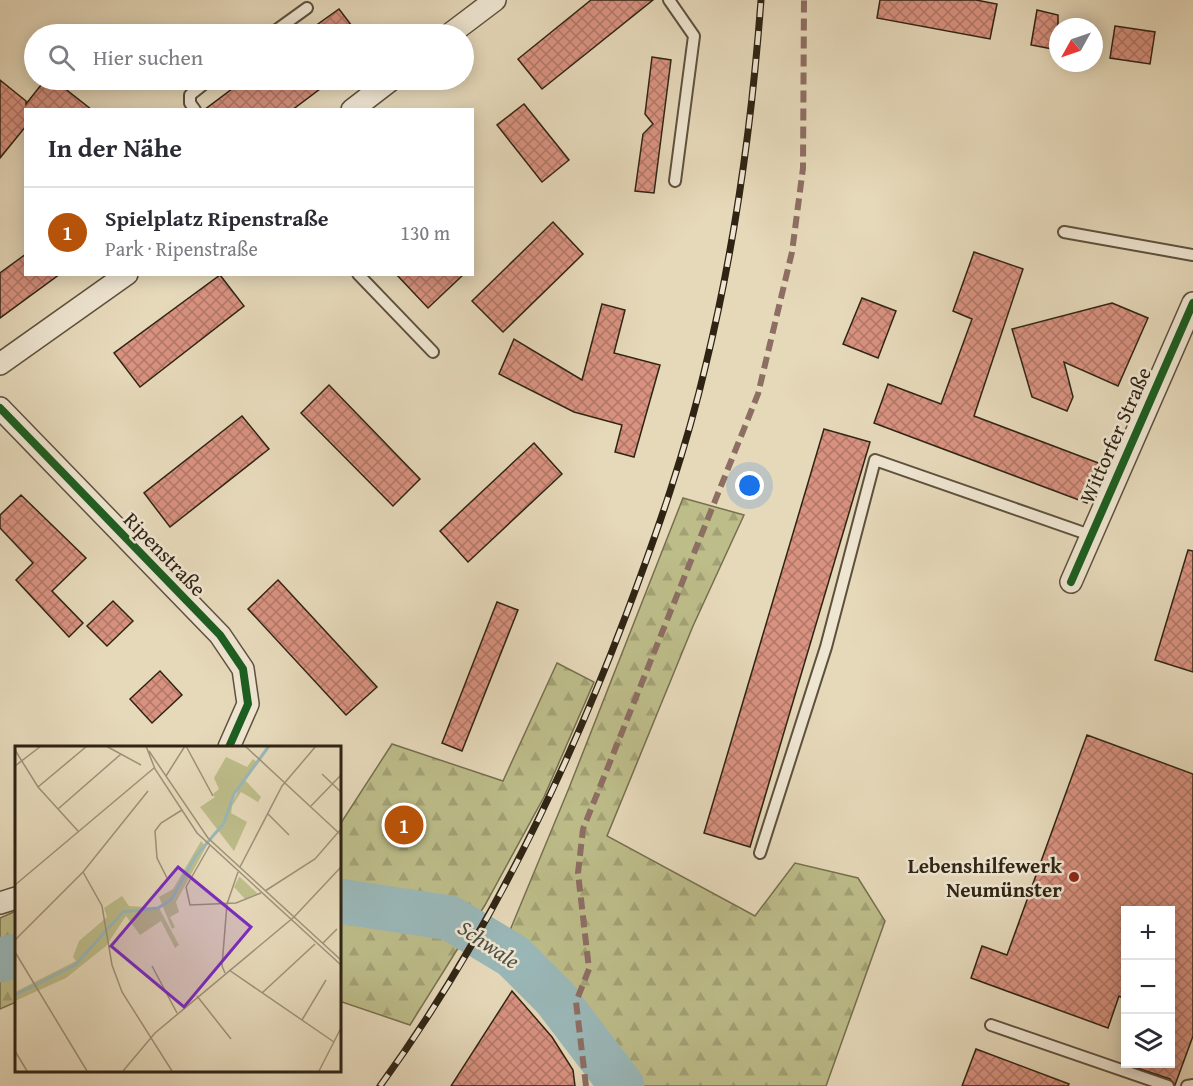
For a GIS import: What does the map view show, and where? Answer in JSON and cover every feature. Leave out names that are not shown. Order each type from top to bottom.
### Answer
[{"type":"street","points":[[463,24],[495,0]]},
{"type":"street","points":[[355,108],[378,90]]},
{"type":"street","points":[[0,364],[124,276]]},
{"type":"street","name":"Wittorfer Straße","points":[[1071,582],[1193,303]]},
{"type":"street","name":"Ripenstraße","points":[[0,408],[219,635],[243,669],[248,704],[229,746]]},
{"type":"street","points":[[0,903],[15,898]]},
{"type":"lane","points":[[669,0],[694,36],[675,181]]},
{"type":"lane","points":[[285,24],[307,8]]},
{"type":"lane","points":[[193,108],[190,104],[190,95],[196,90]]},
{"type":"lane","points":[[1064,232],[1193,255]]},
{"type":"lane","points":[[360,276],[433,351]]},
{"type":"lane","points":[[759,853],[826,647],[875,460],[1090,535]]},
{"type":"lane","points":[[991,1025],[1168,1086]]},
{"type":"lane","points":[[1187,1086],[1193,1085]]},
{"type":"green space","points":[[683,498],[744,515],[693,626],[607,836],[755,916],[795,863],[858,878],[885,921],[826,1086],[603,1086],[501,952],[569,788]]},
{"type":"green space","points":[[557,663],[594,682],[544,797],[485,905],[410,1025],[340,1001],[340,824],[392,744],[503,781]]},
{"type":"green space","points":[[15,911],[15,1002],[0,1009],[0,918]]},
{"type":"building","points":[[591,0],[653,0],[542,89],[518,59]]},
{"type":"building","points":[[880,0],[976,0],[997,4],[990,39],[877,18]]},
{"type":"building","points":[[339,9],[350,24],[318,24]]},
{"type":"building","points":[[1037,10],[1058,15],[1058,18],[1049,18],[1049,48],[1031,45]]},
{"type":"building","points":[[1115,26],[1155,32],[1150,64],[1110,58]]},
{"type":"building","points":[[652,57],[671,60],[654,193],[635,191],[643,134],[653,124],[645,114]]},
{"type":"building","points":[[0,80],[26,101],[26,104],[37,90],[67,90],[89,108],[24,108],[24,128],[0,158]]},
{"type":"building","points":[[231,90],[319,90],[295,108],[207,108]]},
{"type":"building","points":[[524,104],[569,160],[542,182],[497,125]]},
{"type":"building","points":[[553,222],[583,254],[503,332],[472,301]]},
{"type":"building","points":[[974,252],[1023,269],[974,416],[1101,464],[1087,503],[874,423],[888,384],[941,404],[972,319],[953,311]]},
{"type":"building","points":[[24,255],[24,276],[57,276],[0,318],[0,273]]},
{"type":"building","points":[[219,276],[244,306],[140,387],[114,353]]},
{"type":"building","points":[[398,276],[462,276],[428,308]]},
{"type":"building","points":[[862,298],[896,311],[878,358],[843,344]]},
{"type":"building","points":[[1112,303],[1148,318],[1118,386],[1064,362],[1073,397],[1067,411],[1032,397],[1012,329]]},
{"type":"building","points":[[602,304],[625,310],[614,353],[660,365],[634,457],[615,452],[622,425],[574,412],[499,374],[514,339],[582,380]]},
{"type":"building","points":[[329,385],[420,479],[393,506],[301,413]]},
{"type":"building","points":[[242,416],[269,449],[170,527],[144,493]]},
{"type":"building","points":[[824,429],[870,442],[750,847],[704,833]]},
{"type":"building","points":[[534,443],[562,474],[468,562],[440,531]]},
{"type":"building","points":[[21,495],[86,558],[52,591],[83,623],[69,637],[16,580],[33,563],[0,528],[0,515]]},
{"type":"building","points":[[1188,550],[1193,551],[1193,672],[1155,660]]},
{"type":"building","points":[[278,580],[377,687],[346,715],[248,609]]},
{"type":"building","points":[[113,601],[133,621],[107,646],[87,626]]},
{"type":"building","points":[[497,602],[518,610],[462,751],[442,743]]},
{"type":"building","points":[[160,671],[182,695],[152,723],[130,699]]},
{"type":"building","name":"Lebenshilfewerk Neumünster","points":[[1087,735],[1193,774],[1193,1036],[1175,1085],[1170,1079],[1137,1068],[1175,1068],[1175,906],[1121,906],[1121,997],[1119,996],[1108,1028],[971,978],[982,946],[1007,955]]},
{"type":"building","points":[[512,991],[552,1037],[573,1070],[575,1086],[451,1086]]},
{"type":"building","points":[[976,1049],[1069,1084],[1068,1086],[962,1086]]},
{"type":"waterway","name":"Schwale","points":[[340,901],[450,918],[513,956],[555,998],[622,1086]]},
{"type":"waterway","name":"Schwale","points":[[0,960],[15,956]]},
{"type":"railway","points":[[380,1086],[454,975],[519,859],[602,677],[660,522],[698,396],[726,274],[753,92],[761,0]]},
{"type":"marked path","points":[[586,1086],[576,1002],[589,969],[578,873],[583,829],[758,394],[792,252],[803,168],[804,0]]},
{"type":"cycle path","points":[[1071,582],[1193,303]]},
{"type":"cycle path","points":[[0,408],[220,635],[243,669],[248,704],[229,746]]},
{"type":"place","name":"Spielplatz Ripenstraße","points":[[404,825]]},
{"type":"place","name":"Lebenshilfewerk Neumünster","points":[[1074,877]]}]
